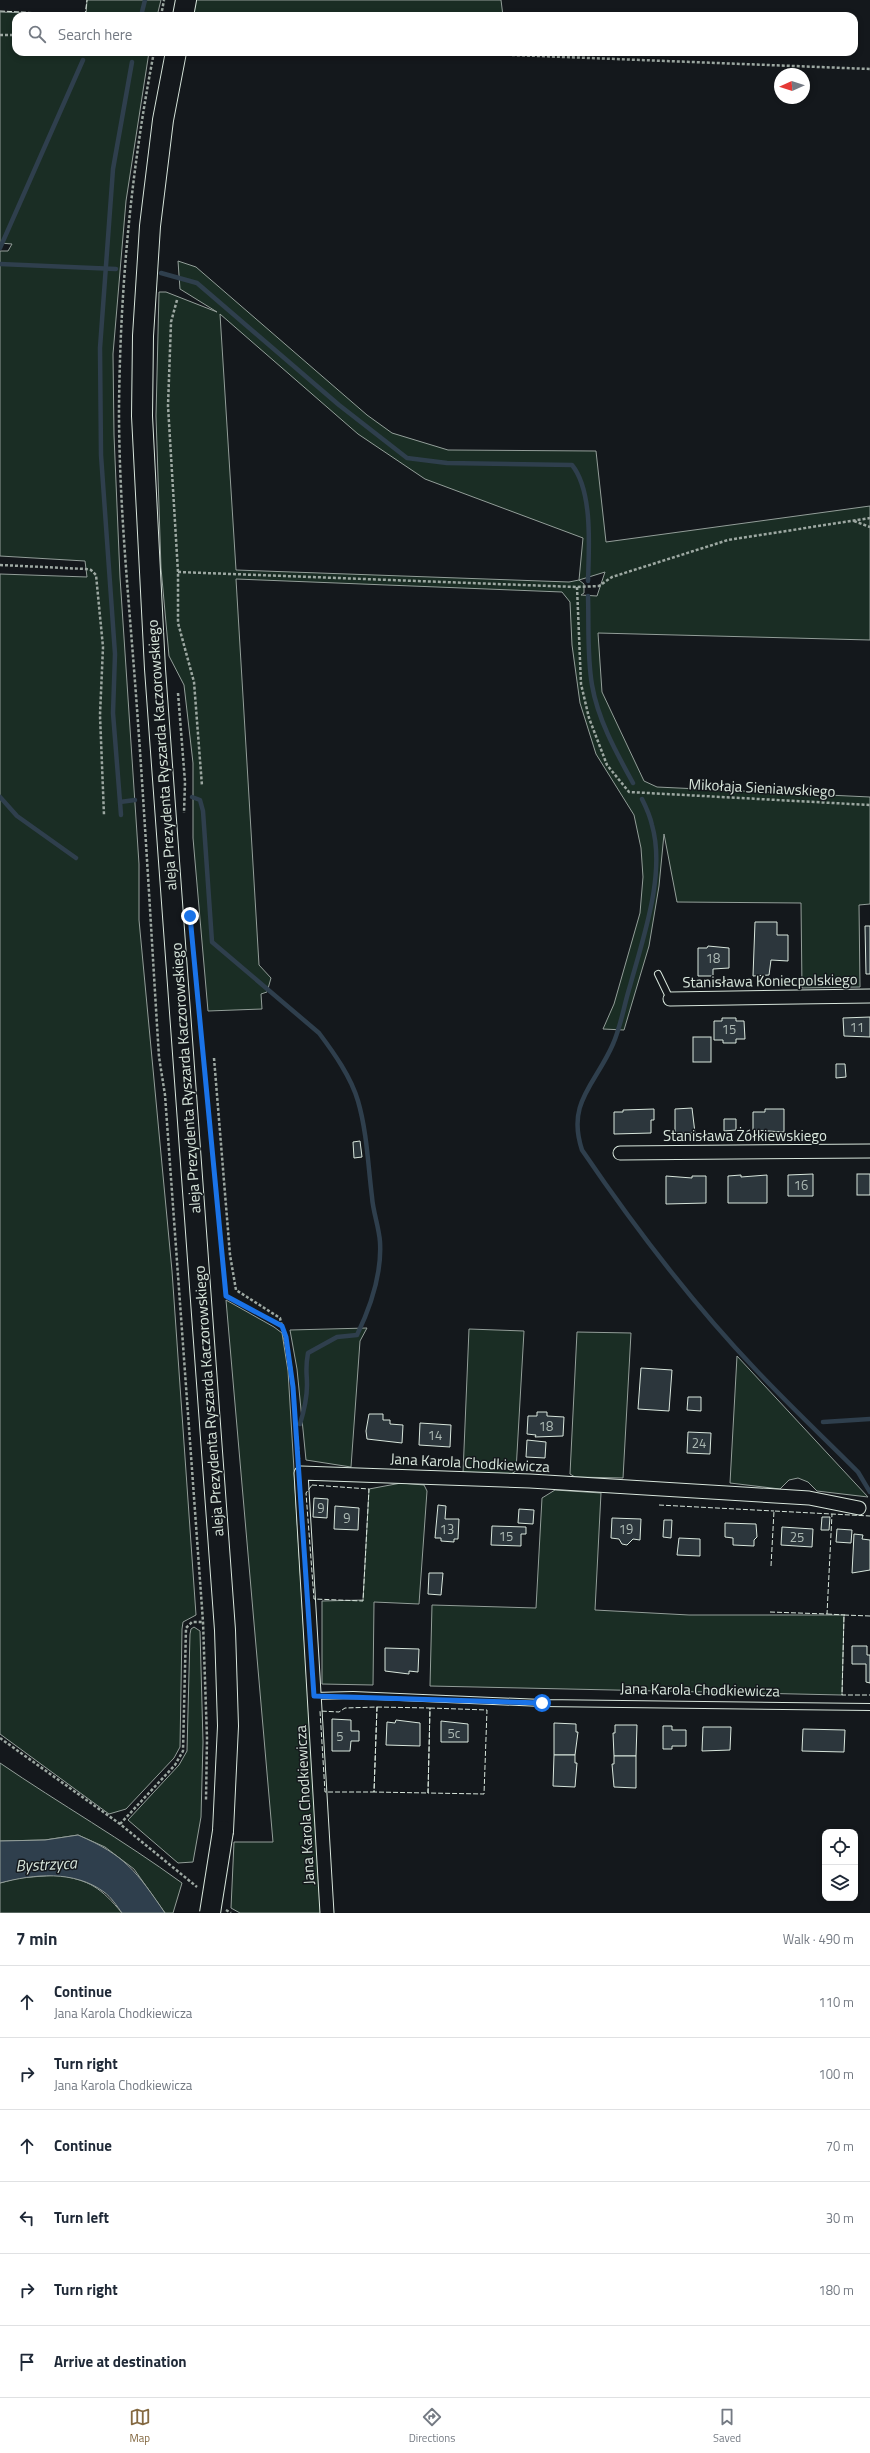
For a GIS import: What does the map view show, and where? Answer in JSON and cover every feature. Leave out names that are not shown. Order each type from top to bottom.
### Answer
[{"type":"main road","points":[[184,12],[186,0]]},
{"type":"main road","name":"aleja Prezydenta Ryszarda Kaczorowskiego","points":[[175,56],[163,120],[150,226],[143,336],[142,416],[155,669],[225,1630],[228,1726],[218,1911]]},
{"type":"street","name":"Stanisława Koniecpolskiego","points":[[670,998],[870,996]]},
{"type":"street","name":"Stanisława Żółkiewskiego","points":[[620,1153],[870,1151]]},
{"type":"street","name":"Jana Karola Chodkiewicza","points":[[327,1913],[301,1473],[314,1472],[530,1481],[809,1498],[859,1508]]},
{"type":"lane","points":[[658,974],[670,998]]},
{"type":"lane","name":"Jana Karola Chodkiewicza","points":[[314,1696],[581,1704],[870,1707]]},
{"type":"path","points":[[162,12],[164,0]]},
{"type":"path","points":[[0,35],[12,35]]},
{"type":"path","points":[[539,56],[870,69]]},
{"type":"path","points":[[177,300],[171,322],[168,406],[178,572],[178,623],[194,682],[202,786]]},
{"type":"path","points":[[178,572],[577,587],[599,586],[612,577],[728,540],[870,518]]},
{"type":"path","points":[[853,521],[870,527]]},
{"type":"path","points":[[0,565],[86,569],[91,570],[96,575],[103,647],[100,715],[104,815]]},
{"type":"path","name":"Mikołaja Sieniawskiego","points":[[577,587],[581,684],[589,718],[607,765],[629,792],[870,805]]},
{"type":"path","points":[[178,693],[185,782],[184,821]]},
{"type":"path","points":[[196,985],[226,1296],[282,1326]]},
{"type":"path","points":[[214,1058],[230,1255],[236,1290],[271,1310],[280,1318],[291,1367],[301,1473]]},
{"type":"path","points":[[120,1824],[175,1765],[183,1751],[186,1628],[192,1622],[203,1622]]},
{"type":"path","points":[[0,1738],[120,1824],[201,1890]]},
{"type":"path","points":[[218,1911],[231,1913]]},
{"type":"green space","points":[[87,0],[161,0],[158,12],[86,12]]},
{"type":"green space","points":[[196,0],[501,0],[502,12],[193,12]]},
{"type":"green space","points":[[0,12],[12,12],[12,56],[148,56],[126,201],[113,354],[114,435],[120,577],[139,864],[139,920],[172,1271],[196,1615],[183,1622],[182,1629],[180,1747],[174,1758],[126,1809],[109,1814],[0,1734],[0,574],[87,577],[85,561],[0,556],[0,251],[8,251],[12,244],[0,243]]},
{"type":"green space","points":[[178,261],[196,267],[367,415],[392,433],[448,450],[596,451],[606,542],[870,506],[870,640],[598,633],[602,692],[644,781],[657,787],[870,797],[870,904],[859,905],[860,987],[802,988],[801,903],[677,902],[664,834],[659,886],[649,946],[624,1030],[603,1029],[614,1004],[640,913],[643,877],[641,848],[634,815],[596,754],[580,703],[572,645],[570,602],[562,592],[236,579],[259,965],[271,978],[267,992],[261,994],[262,1009],[208,1011],[193,838],[193,763],[184,685],[169,656],[161,568],[156,416],[159,292],[166,292],[217,312],[180,289]],"holes":[[[220,314],[358,434],[425,479],[583,538],[579,580],[569,582],[236,570]],[[605,572],[597,596],[581,595],[584,593],[584,584],[579,580]]]},
{"type":"green space","points":[[226,1300],[282,1333],[288,1371],[321,1913],[240,1913],[231,1908],[234,1842],[273,1842]]},
{"type":"green space","points":[[367,1328],[360,1341],[351,1467],[306,1460],[297,1369],[290,1330]]},
{"type":"green space","points":[[469,1329],[524,1331],[516,1471],[511,1474],[463,1473]]},
{"type":"green space","points":[[577,1332],[631,1333],[623,1478],[575,1477],[570,1474]]},
{"type":"green space","points":[[737,1356],[868,1497],[817,1491],[808,1482],[798,1478],[789,1480],[780,1489],[730,1483]]},
{"type":"green space","points":[[401,1483],[424,1485],[427,1491],[419,1604],[374,1602],[373,1685],[322,1684],[322,1601],[363,1600],[369,1489]]},
{"type":"green space","points":[[555,1490],[601,1493],[595,1610],[689,1615],[844,1615],[842,1695],[430,1686],[432,1605],[536,1608],[542,1498]]},
{"type":"green space","points":[[194,1627],[200,1631],[203,1742],[201,1817],[193,1862],[178,1863],[128,1820],[179,1765],[187,1751],[190,1634],[191,1629]]},
{"type":"green space","points":[[0,1763],[182,1883],[173,1913],[165,1913],[134,1869],[105,1847],[78,1835],[45,1840],[0,1841]]},
{"type":"green space","points":[[57,1875],[68,1877],[94,1886],[108,1897],[122,1913],[0,1913],[0,1883],[18,1878]]},
{"type":"water","name":"Bystrzyca","points":[[78,1835],[94,1842],[129,1866],[146,1886],[165,1913],[122,1913],[104,1892],[80,1880],[67,1877],[40,1876],[0,1883],[0,1841],[45,1840]]},
{"type":"building","points":[[755,922],[777,922],[777,935],[788,935],[788,961],[771,960],[769,975],[753,976]]},
{"type":"building","points":[[865,926],[870,926],[870,974],[866,974]]},
{"type":"building","points":[[708,946],[729,948],[729,968],[713,969],[713,976],[698,976],[698,948],[707,948]]},
{"type":"building","points":[[870,1017],[870,1037],[844,1036],[843,1018]]},
{"type":"building","points":[[722,1018],[736,1018],[736,1021],[744,1021],[745,1039],[736,1039],[736,1043],[723,1043],[723,1040],[714,1040],[714,1021],[722,1021]]},
{"type":"building","points":[[693,1037],[711,1037],[711,1062],[693,1062]]},
{"type":"building","points":[[836,1064],[845,1064],[846,1077],[836,1078]]},
{"type":"building","points":[[692,1108],[695,1133],[675,1133],[675,1109]]},
{"type":"building","points":[[654,1109],[654,1120],[651,1120],[651,1133],[614,1134],[614,1112],[623,1112],[623,1110]]},
{"type":"building","points":[[765,1109],[784,1109],[784,1132],[753,1130],[753,1112],[765,1112]]},
{"type":"building","points":[[724,1119],[736,1119],[736,1130],[724,1131]]},
{"type":"building","points":[[360,1141],[362,1157],[354,1158],[353,1142]]},
{"type":"building","points":[[813,1174],[813,1196],[788,1196],[788,1175]]},
{"type":"building","points":[[857,1174],[870,1174],[870,1195],[857,1195]]},
{"type":"building","points":[[741,1175],[741,1177],[767,1175],[767,1203],[728,1203],[728,1176]]},
{"type":"building","points":[[666,1176],[692,1178],[692,1176],[706,1176],[706,1203],[666,1204]]},
{"type":"building","points":[[641,1368],[672,1370],[669,1411],[638,1409]]},
{"type":"building","points":[[688,1397],[701,1397],[701,1411],[687,1410]]},
{"type":"building","points":[[537,1412],[547,1412],[547,1416],[564,1417],[563,1436],[535,1437],[536,1435],[527,1434],[528,1416],[537,1416]]},
{"type":"building","points":[[369,1414],[383,1414],[383,1420],[390,1420],[390,1424],[403,1425],[402,1443],[367,1439],[366,1431]]},
{"type":"building","points":[[420,1423],[451,1425],[450,1447],[419,1445]]},
{"type":"building","points":[[688,1432],[711,1433],[710,1454],[687,1453]]},
{"type":"building","points":[[527,1440],[546,1442],[545,1458],[526,1457]]},
{"type":"building","points":[[314,1498],[328,1499],[327,1518],[313,1517]]},
{"type":"building","points":[[438,1505],[446,1506],[445,1519],[459,1519],[458,1539],[454,1539],[454,1542],[441,1541],[441,1538],[435,1538]]},
{"type":"building","points":[[335,1506],[359,1508],[358,1530],[334,1529]]},
{"type":"building","points":[[519,1509],[534,1510],[533,1524],[518,1523]]},
{"type":"building","points":[[822,1517],[830,1517],[829,1530],[821,1530]]},
{"type":"building","points":[[612,1518],[641,1519],[640,1540],[633,1539],[627,1545],[622,1544],[619,1539],[611,1538]]},
{"type":"building","points":[[664,1520],[672,1520],[671,1538],[663,1537]]},
{"type":"building","points":[[725,1523],[756,1524],[757,1537],[754,1540],[754,1546],[733,1545],[733,1538],[725,1537]]},
{"type":"building","points":[[492,1526],[526,1527],[526,1534],[521,1534],[521,1546],[491,1545]]},
{"type":"building","points":[[782,1527],[813,1529],[812,1547],[781,1545]]},
{"type":"building","points":[[837,1529],[852,1530],[851,1543],[836,1542]]},
{"type":"building","points":[[854,1534],[863,1535],[862,1539],[870,1540],[870,1570],[852,1573]]},
{"type":"building","points":[[679,1538],[700,1539],[700,1556],[677,1555]]},
{"type":"building","points":[[429,1573],[443,1573],[441,1595],[428,1594]]},
{"type":"building","points":[[852,1646],[867,1646],[867,1655],[870,1655],[870,1683],[866,1682],[866,1664],[852,1664]]},
{"type":"building","points":[[385,1648],[419,1649],[418,1672],[409,1671],[409,1674],[385,1671]]},
{"type":"building","points":[[332,1719],[351,1720],[351,1731],[359,1731],[359,1741],[351,1741],[350,1751],[332,1751]]},
{"type":"building","points":[[396,1720],[420,1723],[420,1746],[386,1745],[387,1722],[395,1723]]},
{"type":"building","points":[[441,1721],[468,1724],[468,1742],[441,1742]]},
{"type":"building","points":[[554,1723],[576,1724],[576,1732],[578,1732],[575,1755],[554,1755]]},
{"type":"building","points":[[615,1725],[637,1725],[636,1756],[614,1756],[613,1733],[615,1733]]},
{"type":"building","points":[[663,1726],[672,1726],[672,1730],[686,1730],[686,1746],[672,1746],[672,1749],[663,1749]]},
{"type":"building","points":[[703,1727],[731,1727],[730,1750],[702,1751]]},
{"type":"building","points":[[803,1729],[845,1730],[844,1752],[802,1751]]},
{"type":"building","points":[[554,1755],[575,1755],[575,1763],[577,1763],[575,1787],[553,1786]]},
{"type":"building","points":[[614,1756],[636,1756],[636,1788],[614,1787],[612,1764],[614,1764]]},
{"type":"waterway","points":[[142,12],[145,0]]},
{"type":"waterway","points":[[0,248],[83,60]]},
{"type":"waterway","points":[[120,802],[113,713],[115,654],[101,455],[100,348],[113,169],[132,62]]},
{"type":"waterway","points":[[0,264],[116,269]]},
{"type":"waterway","points":[[161,273],[197,283],[339,405],[407,458],[447,463],[572,465],[579,476],[584,489],[587,504],[589,537],[588,581]]},
{"type":"waterway","points":[[588,596],[589,663],[595,698],[608,736],[633,783]]},
{"type":"waterway","points":[[0,797],[17,816],[76,858]]},
{"type":"waterway","points":[[192,797],[200,800],[203,811],[212,942],[319,1033],[347,1074],[355,1092],[361,1113],[373,1203],[380,1242],[377,1278],[371,1302],[357,1335],[337,1337],[308,1353],[306,1367],[306,1395],[300,1424]]},
{"type":"waterway","points":[[642,799],[650,818],[656,844],[655,885],[641,947],[616,1037],[580,1106],[578,1133],[582,1150],[623,1208],[687,1292],[769,1384],[858,1472],[870,1492]]},
{"type":"waterway","points":[[121,815],[120,802],[135,800]]},
{"type":"waterway","points":[[823,1422],[870,1419]]},
{"type":"fence","points":[[85,12],[87,0]]},
{"type":"fence","points":[[0,11],[21,12]]},
{"type":"fence","points":[[312,1485],[369,1489],[363,1601],[314,1599],[306,1493],[312,1485]]},
{"type":"fence","points":[[659,1505],[774,1511]]},
{"type":"fence","points":[[771,1566],[774,1511],[870,1516]]},
{"type":"fence","points":[[770,1612],[827,1614],[832,1514]]},
{"type":"fence","points":[[827,1614],[845,1615]]},
{"type":"fence","points":[[870,1616],[844,1615],[842,1695],[870,1695]]},
{"type":"fence","points":[[377,1707],[430,1708],[428,1793],[374,1792],[377,1707]]},
{"type":"fence","points":[[377,1707],[374,1792],[325,1792],[320,1711],[339,1712],[345,1708],[377,1707]]},
{"type":"fence","points":[[430,1708],[487,1710],[484,1794],[428,1793],[430,1708]]},
{"type":"route","points":[[190,916],[226,1296],[228,1299],[282,1326],[286,1337],[291,1367],[301,1473],[314,1696],[354,1696],[542,1703]]}]
